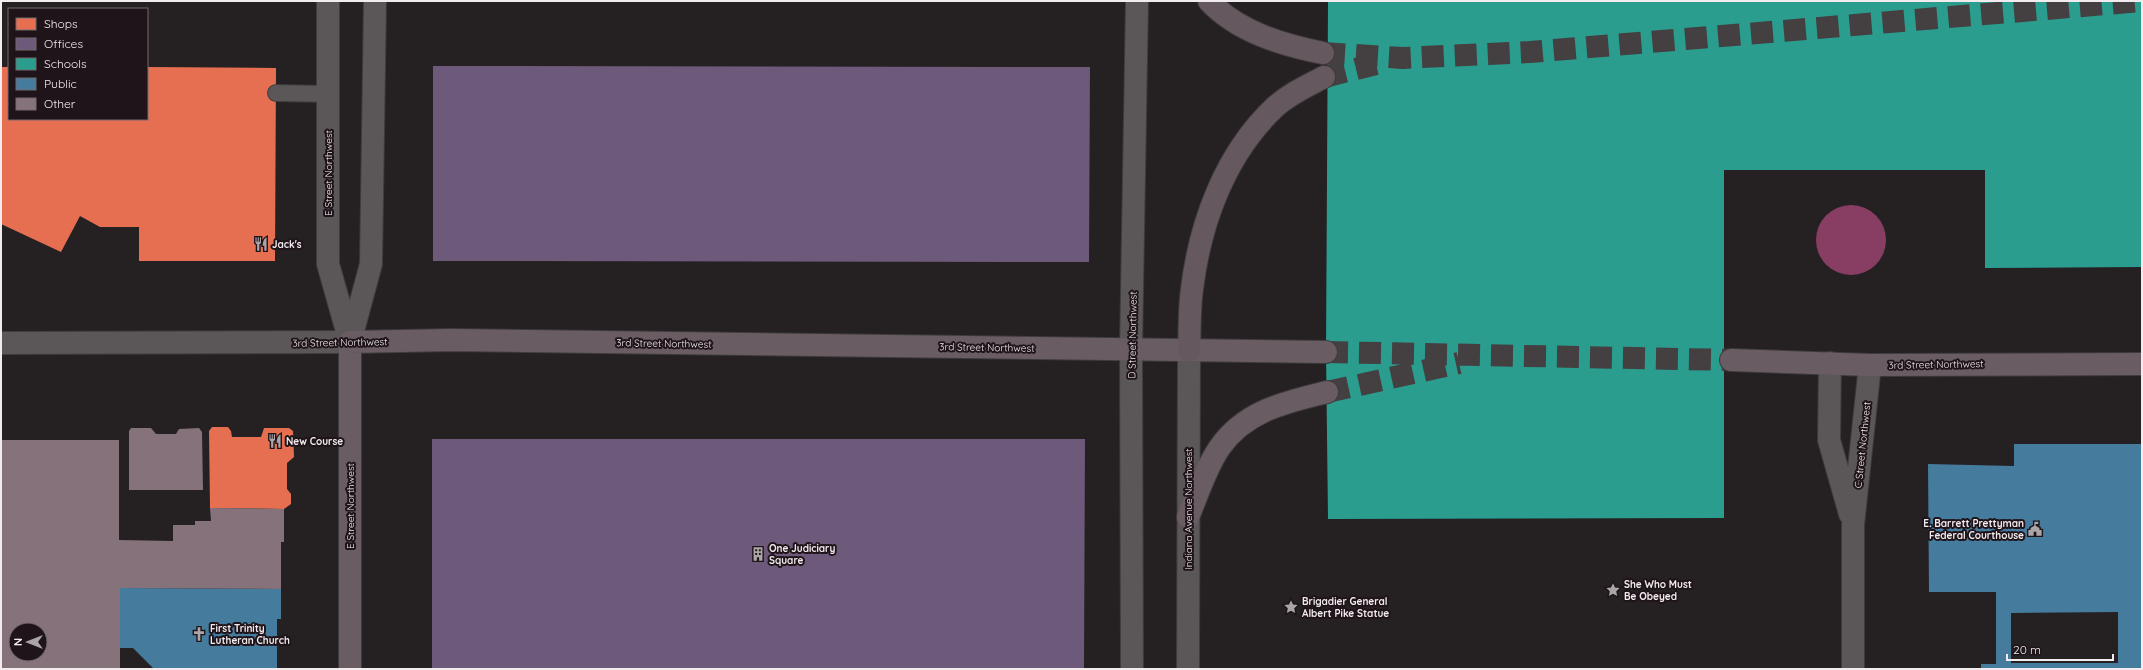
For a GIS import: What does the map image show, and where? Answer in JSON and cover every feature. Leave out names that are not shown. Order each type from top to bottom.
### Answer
[{"type":"highway","points":[[1209,1],[1235,21],[1261,36],[1289,46],[1323,53]]},
{"type":"highway","points":[[1189,350],[1192,291],[1199,248],[1207,216],[1222,183],[1238,153],[1275,107],[1295,92],[1324,77]]},
{"type":"main road","name":"3rd Street Northwest","points":[[350,342],[451,340],[1326,352]]},
{"type":"main road","name":"E Street Northwest","points":[[350,342],[350,669]]},
{"type":"main road","name":"3rd Street Northwest","points":[[1731,360],[1870,365],[2142,364]]},
{"type":"main road","points":[[1188,517],[1220,447],[1236,429],[1248,419],[1267,409],[1286,402],[1327,392]]},
{"type":"street","name":"D Street Northwest","points":[[1132,669],[1131,349],[1137,6]]},
{"type":"street","name":"E Street Northwest","points":[[328,7],[328,264],[350,342]]},
{"type":"street","name":"E Street Northwest","points":[[350,342],[371,264],[374,11]]},
{"type":"street","name":"3rd Street Northwest","points":[[1,343],[350,342]]},
{"type":"street","name":"Indiana Avenue Northwest","points":[[1188,669],[1189,350]]},
{"type":"street","name":"C Street Northwest","points":[[1830,364],[1829,440],[1853,525]]},
{"type":"street","name":"C Street Northwest","points":[[1853,669],[1853,525],[1870,365]]},
{"type":"lane","points":[[276,93],[328,94]]},
{"type":"shaded area","points":[[1851,205],[1864,208],[1876,215],[1883,227],[1886,240],[1883,253],[1876,265],[1864,272],[1851,275],[1838,272],[1826,265],[1819,253],[1816,240],[1819,227],[1826,215],[1838,208]]},
{"type":"building: Shops","points":[[1,67],[8,67],[8,120],[148,120],[148,67],[276,68],[275,261],[139,261],[139,227],[100,227],[80,216],[61,252],[1,224]]},
{"type":"building: Shops","points":[[212,427],[228,427],[231,431],[232,437],[261,437],[264,428],[289,428],[293,431],[294,457],[287,463],[287,489],[291,494],[291,504],[284,509],[210,508],[209,431]]},
{"type":"building: Offices","points":[[433,66],[1090,67],[1089,262],[433,261]]},
{"type":"building: Offices","name":"One Judiciary Square","points":[[432,439],[1085,439],[1084,669],[432,669]]},
{"type":"building: Schools","points":[[1328,1],[2142,1],[2142,267],[1985,268],[1985,170],[1724,170],[1724,518],[1328,519],[1326,352]]},
{"type":"building: Public","name":"E. Barrett Prettyman Federal Courthouse","points":[[2014,444],[2142,444],[2142,669],[1981,669],[1981,664],[1996,664],[1996,592],[1929,592],[1928,464],[2014,466]],"holes":[[[2118,612],[2118,663],[2011,663],[2011,613]]]},
{"type":"building: Public","name":"First Trinity Lutheran Church","points":[[120,588],[281,589],[281,619],[277,619],[277,669],[154,669],[133,648],[120,648]]},
{"type":"building: Other","points":[[131,428],[151,428],[156,434],[176,434],[179,429],[199,428],[202,432],[203,490],[129,490],[129,431]]},
{"type":"building: Other","points":[[1,440],[119,440],[119,540],[173,541],[173,525],[195,525],[195,521],[211,521],[210,508],[284,509],[284,542],[281,542],[281,589],[120,588],[120,669],[1,669]]},
{"type":"tunnel","points":[[1323,53],[1403,58],[1530,52],[2142,1]]},
{"type":"tunnel","points":[[1324,77],[1376,64]]},
{"type":"tunnel","points":[[1326,352],[1731,360]]},
{"type":"tunnel","points":[[1327,392],[1459,363]]},
{"type":"place","name":"Jack's","points":[[261,244]]},
{"type":"place","name":"New Course","points":[[275,441]]},
{"type":"place","name":"E. Barrett Prettyman Federal Courthouse","points":[[2035,529]]},
{"type":"place","name":"One Judiciary Square","points":[[758,554]]},
{"type":"place","name":"She Who Must Be Obeyed","points":[[1613,590]]},
{"type":"place","name":"Brigadier General Albert Pike Statue","points":[[1291,607]]},
{"type":"place","name":"First Trinity Lutheran Church","points":[[199,634]]}]
